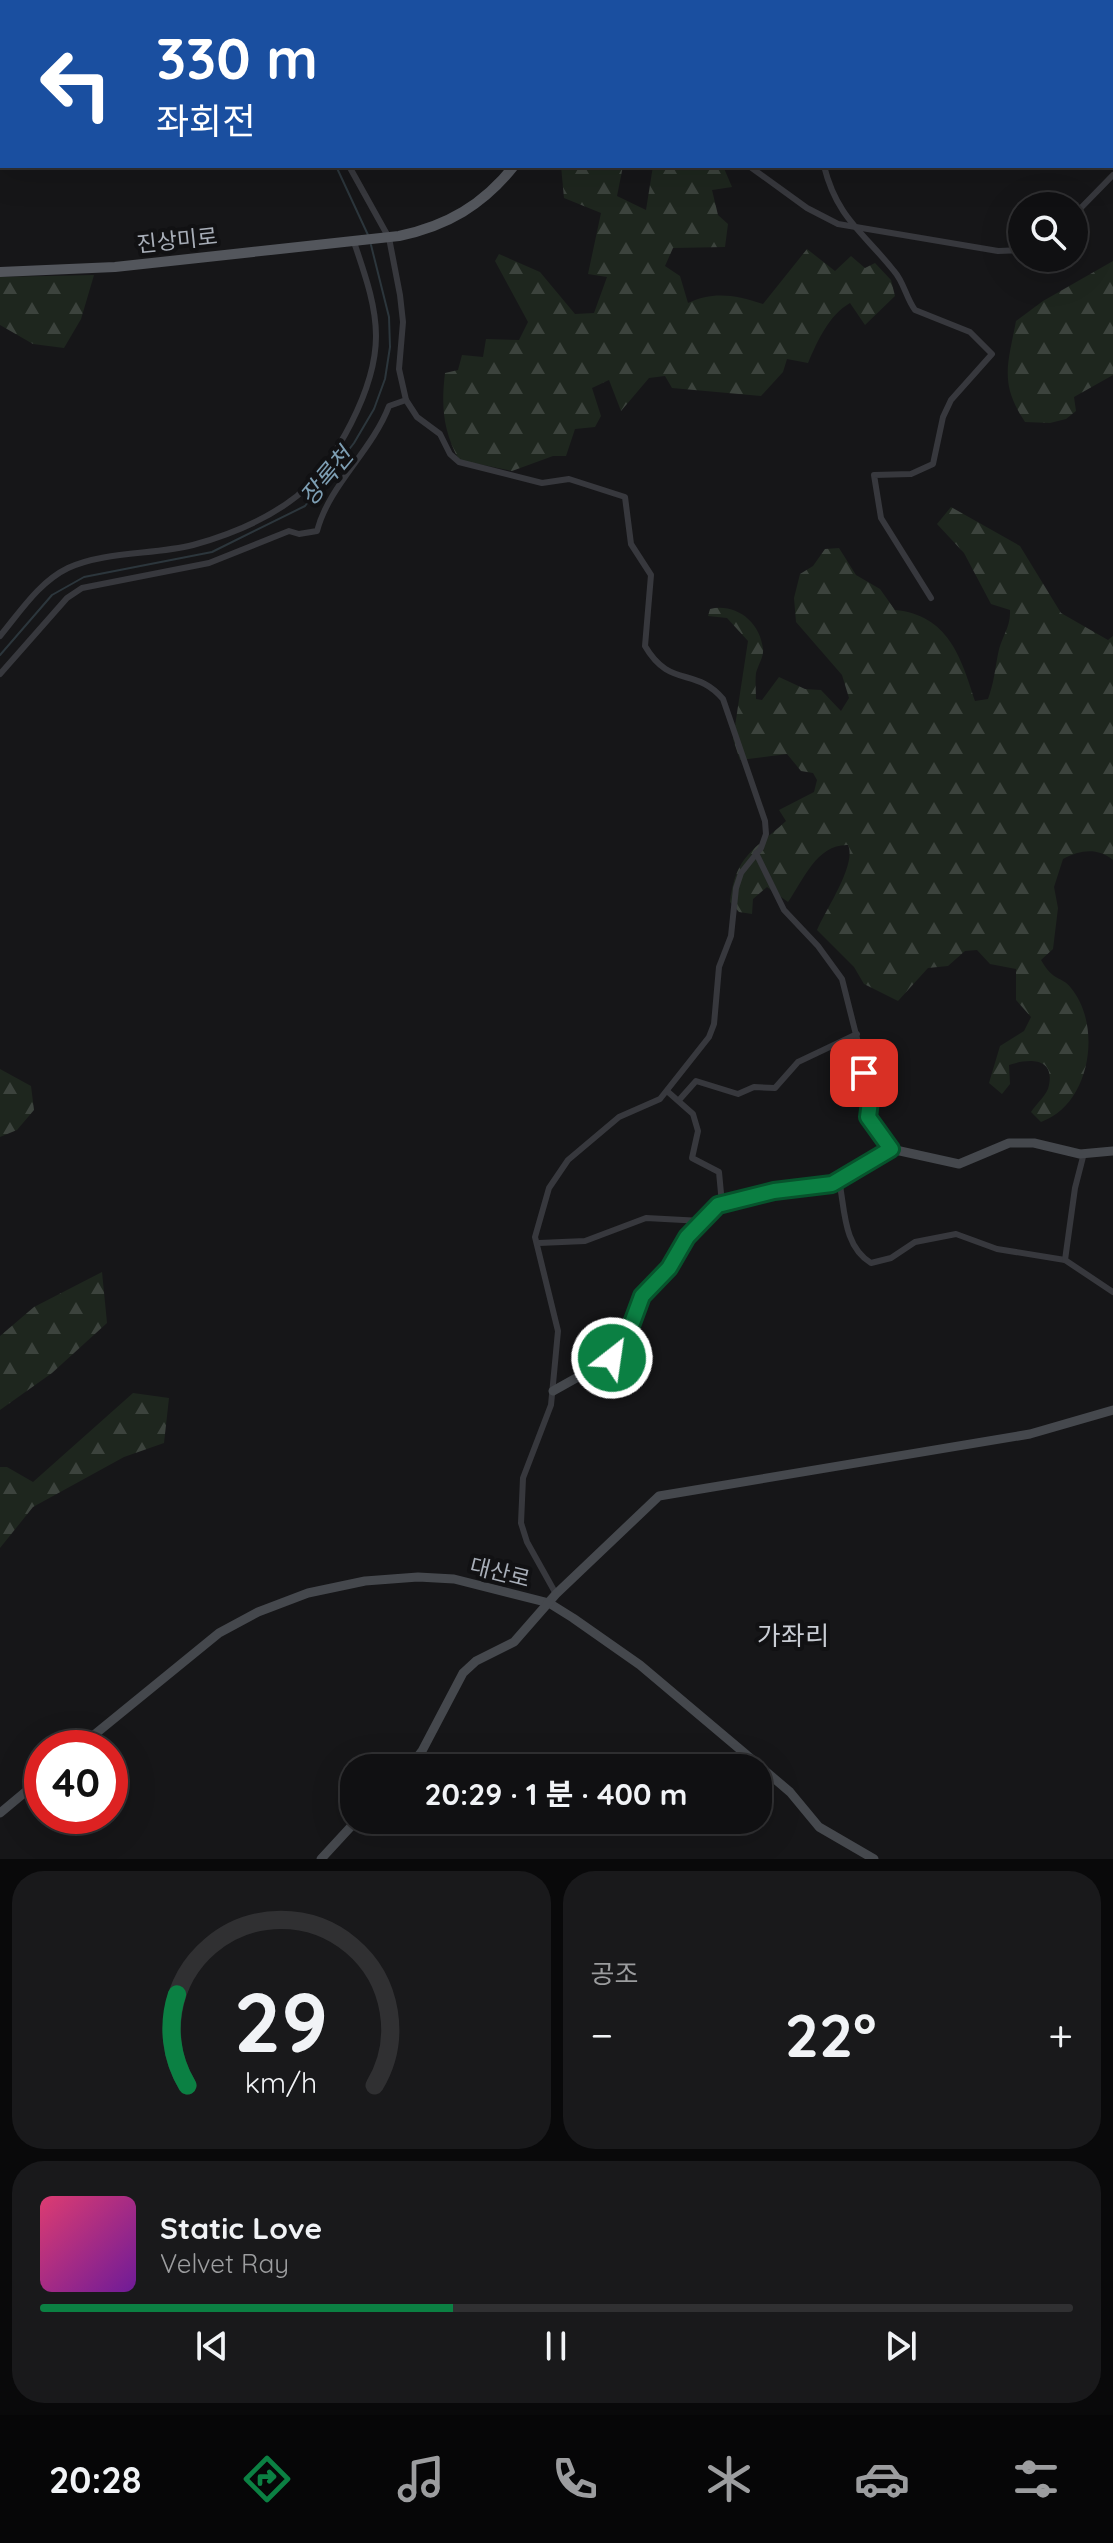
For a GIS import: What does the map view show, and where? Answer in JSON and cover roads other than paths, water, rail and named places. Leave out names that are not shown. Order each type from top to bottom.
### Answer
[{"type":"main road","points":[[387,238],[443,224],[470,209],[492,191],[512,168]]},
{"type":"main road","name":"진상미로","points":[[0,272],[115,267],[387,238]]},
{"type":"street","points":[[350,168],[387,238],[403,322],[399,369],[406,400],[417,417],[440,434],[450,454],[459,462],[542,483],[569,479],[625,497],[631,544],[651,575],[645,646],[663,671],[713,687],[723,699],[765,821],[766,834],[741,873],[736,888],[731,936],[719,967],[714,1024],[709,1037],[667,1091],[649,1107],[619,1117],[568,1160],[549,1188],[535,1237],[539,1243],[558,1331],[553,1391],[523,1478],[519,1499],[521,1523],[527,1542],[556,1594]]},
{"type":"street","points":[[752,168],[827,220],[852,228],[1008,251]]},
{"type":"street","points":[[825,168],[831,190],[852,228],[895,272],[915,310],[970,332],[992,354],[951,400],[943,417],[933,464],[911,474],[874,475],[881,518],[931,598]]},
{"type":"street","points":[[1088,201],[1113,175]]},
{"type":"street","points":[[0,636],[38,590],[67,568],[210,540],[261,518],[308,486],[357,411],[373,367],[376,336],[373,304],[356,242]]},
{"type":"street","points":[[0,674],[67,598],[82,588],[209,563],[289,531],[299,534],[317,531],[325,510],[376,435],[389,406],[406,400]]},
{"type":"street","points":[[756,853],[784,910],[818,946],[842,979],[871,1094],[868,1117],[891,1149],[959,1164],[1009,1143],[1034,1143],[1084,1153],[1113,1151]]},
{"type":"street","points":[[680,1099],[696,1081],[738,1094],[754,1087],[775,1088],[798,1062],[857,1034]]},
{"type":"street","points":[[667,1091],[680,1099],[693,1114],[697,1124],[692,1158],[719,1172],[722,1204]]},
{"type":"street","points":[[553,1391],[612,1358],[625,1342],[642,1296],[669,1268],[675,1253],[702,1221],[722,1204],[839,1180],[891,1149]]},
{"type":"street","points":[[1065,1260],[1075,1188],[1084,1153]]},
{"type":"street","points":[[839,1180],[848,1230],[861,1257],[871,1263],[891,1258],[915,1242],[956,1234],[997,1249],[1065,1260],[1113,1292]]},
{"type":"street","points":[[539,1243],[585,1241],[646,1218],[702,1221]]},
{"type":"street","points":[[420,1754],[463,1673],[476,1661],[514,1642],[556,1594],[659,1496],[1030,1434],[1113,1410]]},
{"type":"street","name":"대산로","points":[[100,1730],[219,1633],[258,1612],[308,1593],[365,1581],[427,1577],[473,1583],[549,1603],[640,1665],[790,1792],[819,1827],[874,1859]]},
{"type":"street","points":[[0,1813],[24,1793]]},
{"type":"street","points":[[321,1859],[344,1834]]},
{"type":"waterway","name":"장록천","points":[[337,168],[368,235]]},
{"type":"waterway","name":"장록천","points":[[0,655],[52,595],[84,577],[212,552],[305,506],[354,443],[374,409],[385,379],[390,347],[389,317],[371,245]]},
{"type":"district","name":"가좌리","points":[[793,1635]]}]
